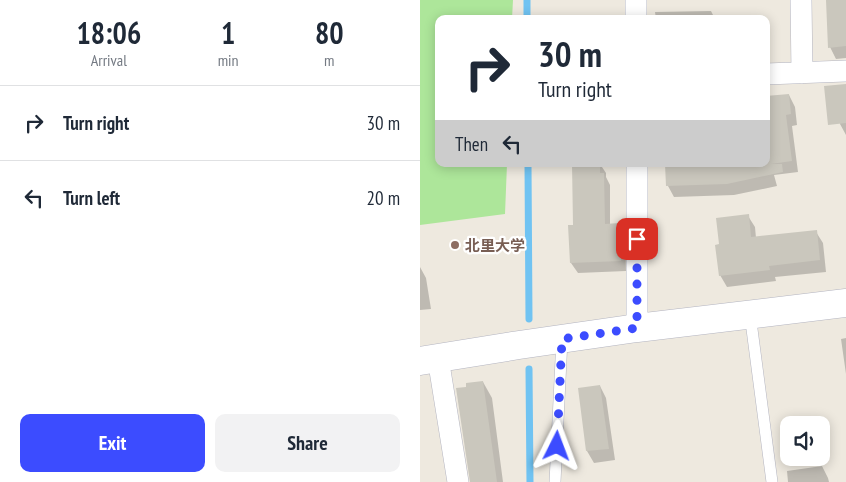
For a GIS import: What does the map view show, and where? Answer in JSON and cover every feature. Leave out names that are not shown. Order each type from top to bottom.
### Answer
[{"type":"street","points":[[636,0],[636,15]]},
{"type":"street","points":[[801,0],[802,73]]},
{"type":"street","points":[[770,74],[846,71]]},
{"type":"street","points":[[637,167],[637,328]]},
{"type":"street","points":[[458,482],[429,360],[637,328],[846,303]]},
{"type":"lane","points":[[750,314],[772,482]]},
{"type":"lane","points":[[555,482],[562,339]]},
{"type":"green space","points":[[420,0],[513,0],[512,15],[435,15],[435,167],[507,167],[505,214],[420,225]]},
{"type":"building","points":[[826,0],[846,0],[846,46],[828,48]]},
{"type":"building","points":[[846,84],[846,123],[828,125],[824,86]]},
{"type":"building","points":[[789,94],[791,114],[786,115],[792,161],[771,164],[782,164],[783,172],[727,184],[666,186],[665,167],[770,167],[770,96]]},
{"type":"building","points":[[572,167],[600,167],[600,173],[604,173],[605,224],[619,223],[621,261],[570,263],[568,225],[573,225]]},
{"type":"building","points":[[749,214],[751,237],[817,230],[820,260],[769,266],[770,270],[719,276],[715,245],[719,244],[716,218]]},
{"type":"building","points":[[483,381],[497,482],[470,482],[456,388],[466,387],[466,383]]},
{"type":"building","points":[[600,385],[609,449],[586,451],[578,388]]},
{"type":"waterway","points":[[527,0],[527,15]]},
{"type":"waterway","points":[[528,167],[529,319]]},
{"type":"waterway","points":[[529,369],[530,482]]},
{"type":"place","name":"北里大学","points":[[455,245]]},
{"type":"route","points":[[557,446],[562,339],[637,328],[637,239]]}]
